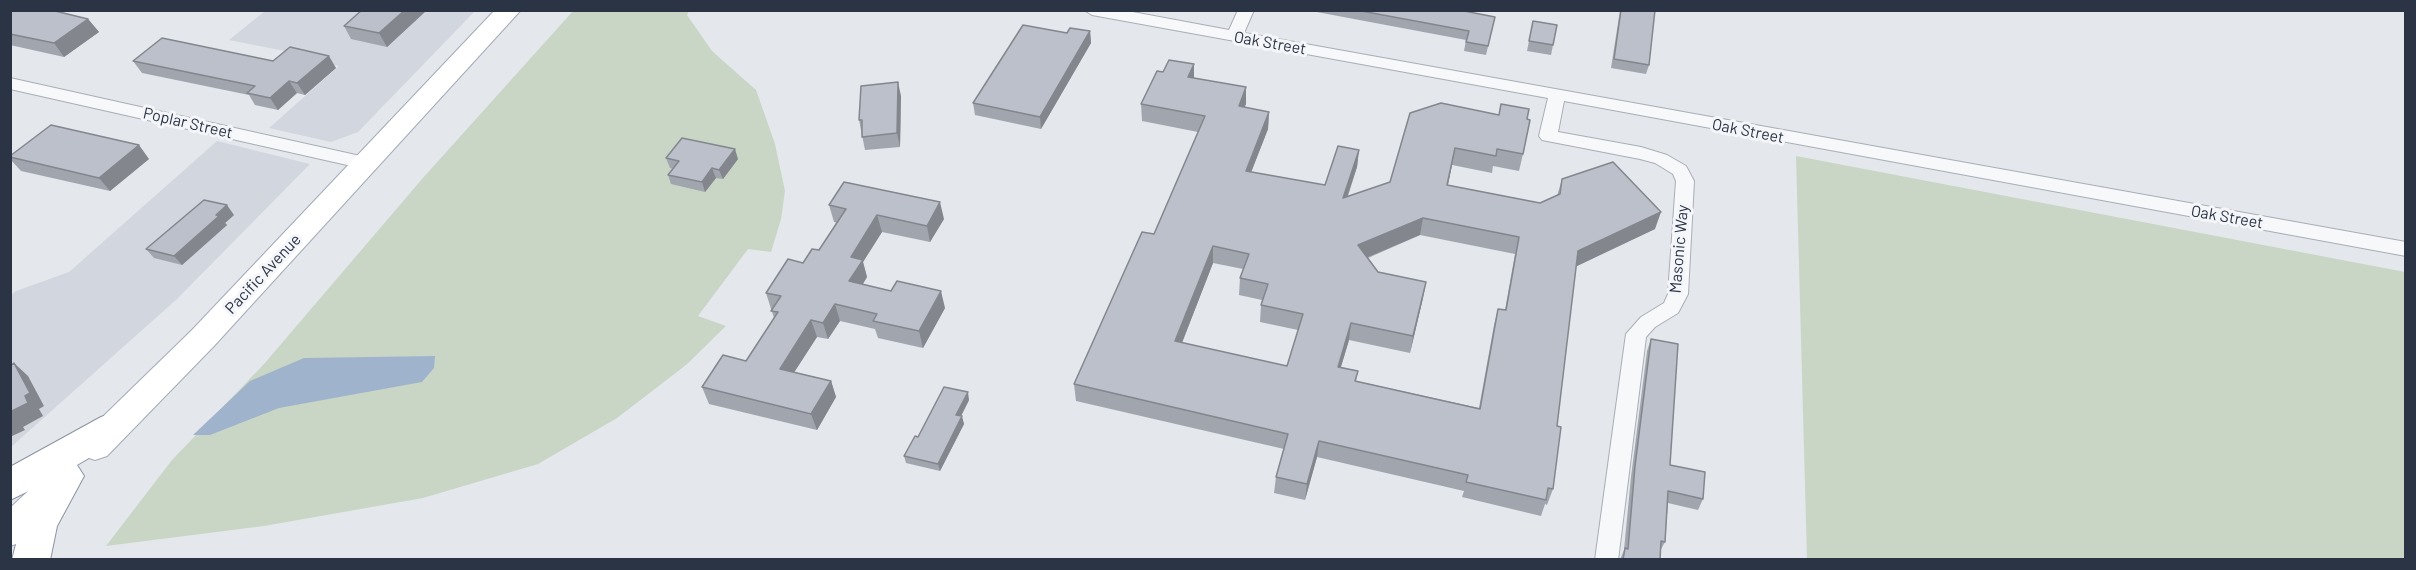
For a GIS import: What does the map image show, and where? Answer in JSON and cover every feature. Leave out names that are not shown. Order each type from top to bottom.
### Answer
[{"type":"highway","points":[[10,485],[113,427]]},
{"type":"highway","points":[[31,560],[39,524],[66,476]]},
{"type":"main road","name":"Pacific Avenue","points":[[10,531],[203,338],[509,10]]},
{"type":"street","name":"Oak Street","points":[[1092,10],[2406,249]]},
{"type":"street","points":[[1234,36],[1246,10]]},
{"type":"street","name":"Poplar Street","points":[[10,83],[365,163]]},
{"type":"street","name":"Masonic Way","points":[[1557,95],[1548,136],[1641,153],[1661,159],[1680,170],[1685,181],[1678,294],[1671,308],[1648,322],[1636,334],[1606,560]]},
{"type":"shaded area","points":[[265,11],[475,11],[358,132],[331,142],[269,128],[339,66],[298,57],[300,54],[229,40]]},
{"type":"shaded area","points":[[217,141],[310,164],[177,299],[11,447],[11,295],[16,291],[69,272]]},
{"type":"green space","points":[[573,11],[689,11],[687,15],[712,51],[756,90],[775,144],[785,191],[781,219],[771,252],[748,249],[698,316],[726,326],[686,365],[617,418],[538,464],[423,498],[264,526],[106,546],[172,460],[264,364],[422,179]]},
{"type":"green space","points":[[1796,156],[2405,272],[2405,559],[1807,559]]},
{"type":"water","points":[[435,356],[434,368],[422,382],[279,408],[210,435],[193,435],[250,381],[304,358]]},
{"type":"building","points":[[10,10],[51,10],[88,19],[54,43],[10,34]]},
{"type":"building","points":[[362,10],[405,10],[379,33],[344,26]]},
{"type":"building","points":[[1356,10],[1459,10],[1495,17],[1488,46],[1466,42],[1469,31]]},
{"type":"building","points":[[1621,10],[1655,10],[1649,65],[1614,59]]},
{"type":"building","points":[[1533,21],[1557,25],[1553,45],[1529,41]]},
{"type":"building","points":[[1023,25],[1067,33],[1070,28],[1090,31],[1040,117],[973,103]]},
{"type":"building","points":[[162,38],[273,61],[290,47],[329,56],[297,83],[289,81],[270,98],[247,93],[255,86],[133,61]]},
{"type":"building","points":[[1169,60],[1194,64],[1188,77],[1246,87],[1239,106],[1269,112],[1246,171],[1325,185],[1338,146],[1359,150],[1343,198],[1390,182],[1410,113],[1441,103],[1499,115],[1501,104],[1529,109],[1527,119],[1530,120],[1523,154],[1497,149],[1496,156],[1455,148],[1447,185],[1540,203],[1560,194],[1562,179],[1613,162],[1661,212],[1578,251],[1557,426],[1561,427],[1553,489],[1548,488],[1546,500],[1466,482],[1468,475],[1319,441],[1307,484],[1276,477],[1288,434],[1074,384],[1142,232],[1154,234],[1205,116],[1141,104],[1157,71],[1163,72]],"holes":[[[1423,218],[1519,237],[1506,310],[1498,309],[1480,409],[1355,381],[1358,371],[1338,367],[1351,323],[1413,336],[1426,282],[1378,272],[1358,245]],[[1213,246],[1249,254],[1240,278],[1268,284],[1261,305],[1303,314],[1287,366],[1175,341]]]},
{"type":"building","points":[[898,82],[897,133],[862,137],[862,120],[859,120],[861,86]]},
{"type":"building","points":[[51,125],[139,145],[99,178],[10,157]]},
{"type":"building","points":[[682,138],[735,149],[719,170],[712,168],[702,182],[668,175],[679,161],[666,158]]},
{"type":"building","points":[[844,182],[940,202],[927,226],[877,215],[851,257],[863,260],[849,281],[891,291],[897,281],[941,291],[919,331],[873,321],[877,314],[835,304],[823,323],[811,320],[780,369],[831,381],[811,414],[702,387],[723,355],[746,361],[778,312],[771,311],[781,296],[766,293],[788,259],[803,263],[812,249],[819,250],[846,209],[829,205]]},
{"type":"building","points":[[204,200],[227,205],[216,215],[219,216],[174,256],[146,249]]},
{"type":"building","points":[[1651,339],[1678,344],[1670,465],[1705,472],[1703,499],[1668,491],[1665,542],[1661,541],[1660,560],[1623,560],[1625,548],[1628,549],[1635,466]]},
{"type":"building","points":[[14,363],[30,393],[25,396],[28,403],[10,412],[10,366]]},
{"type":"building","points":[[944,387],[968,392],[956,415],[962,416],[938,464],[904,456],[915,436],[918,437]]}]
